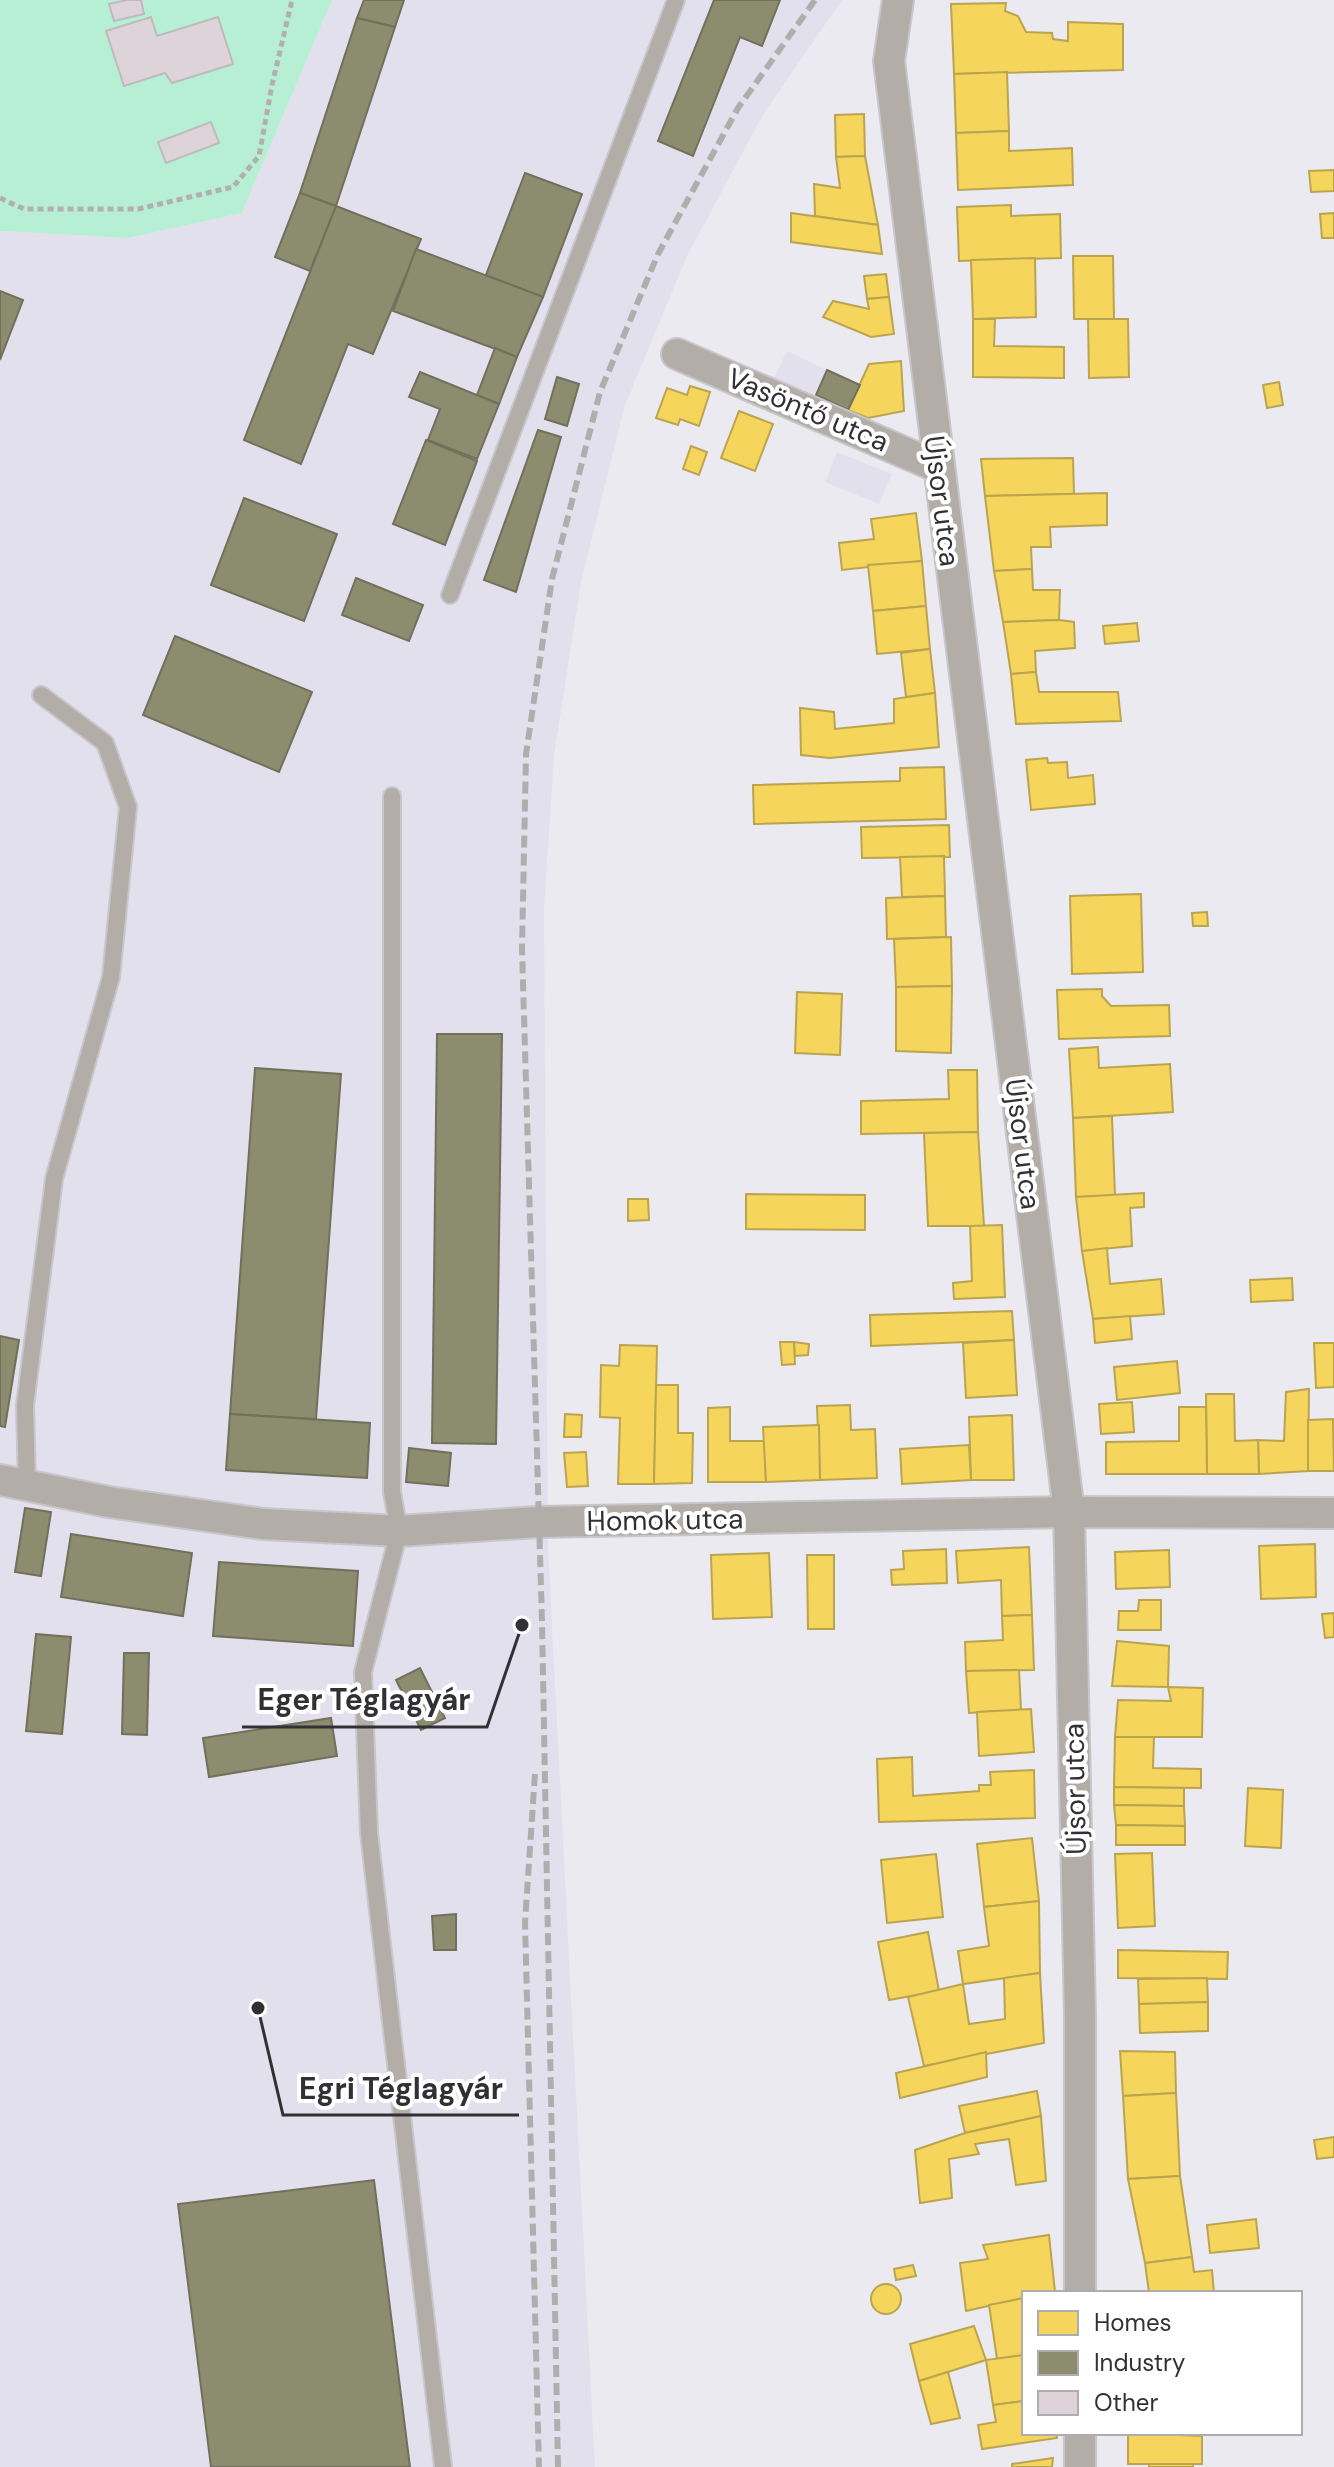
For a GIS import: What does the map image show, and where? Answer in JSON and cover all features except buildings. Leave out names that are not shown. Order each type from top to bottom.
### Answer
[{"type":"street","name":"Újsor utca","points":[[898,0],[889,61],[1069,1512],[1079,2000],[1080,2291]]},
{"type":"street","name":"Vasöntő utca","points":[[677,354],[938,467]]},
{"type":"street","name":"Homok utca","points":[[14,1483],[109,1502],[263,1524],[399,1531],[537,1522],[1069,1512],[1334,1513]]},
{"type":"street","points":[[1080,2435],[1080,2467]]},
{"type":"lane","points":[[450,595],[676,0]]},
{"type":"lane","points":[[14,1483],[54,1179],[111,977],[128,807],[105,743],[41,695]]},
{"type":"lane","points":[[392,796],[392,1492],[399,1531],[363,1672],[369,1833],[443,2467]]},
{"type":"path","points":[[0,198],[24,209],[138,209],[233,187],[259,156],[292,0]]},
{"type":"shaded area","points":[[332,0],[842,0],[764,113],[687,256],[625,405],[581,582],[554,756],[544,908],[548,1546],[595,2467],[0,2467],[0,231],[128,238],[242,213]]},
{"type":"shaded area","points":[[787,351],[827,370],[816,395],[774,378]]},
{"type":"shaded area","points":[[837,452],[892,474],[879,504],[825,482]]},
{"type":"green space","points":[[0,0],[332,0],[242,213],[128,238],[0,231]]},
{"type":"railway","points":[[558,2467],[542,1622],[522,949],[526,754],[552,579],[600,392],[658,254],[738,108],[815,0]]},
{"type":"railway","points":[[535,1774],[525,1922],[539,2467]]},
{"type":"place","name":"Eger Téglagyár","points":[[522,1625]]},
{"type":"place","name":"Egri Téglagyár","points":[[258,2008]]}]
